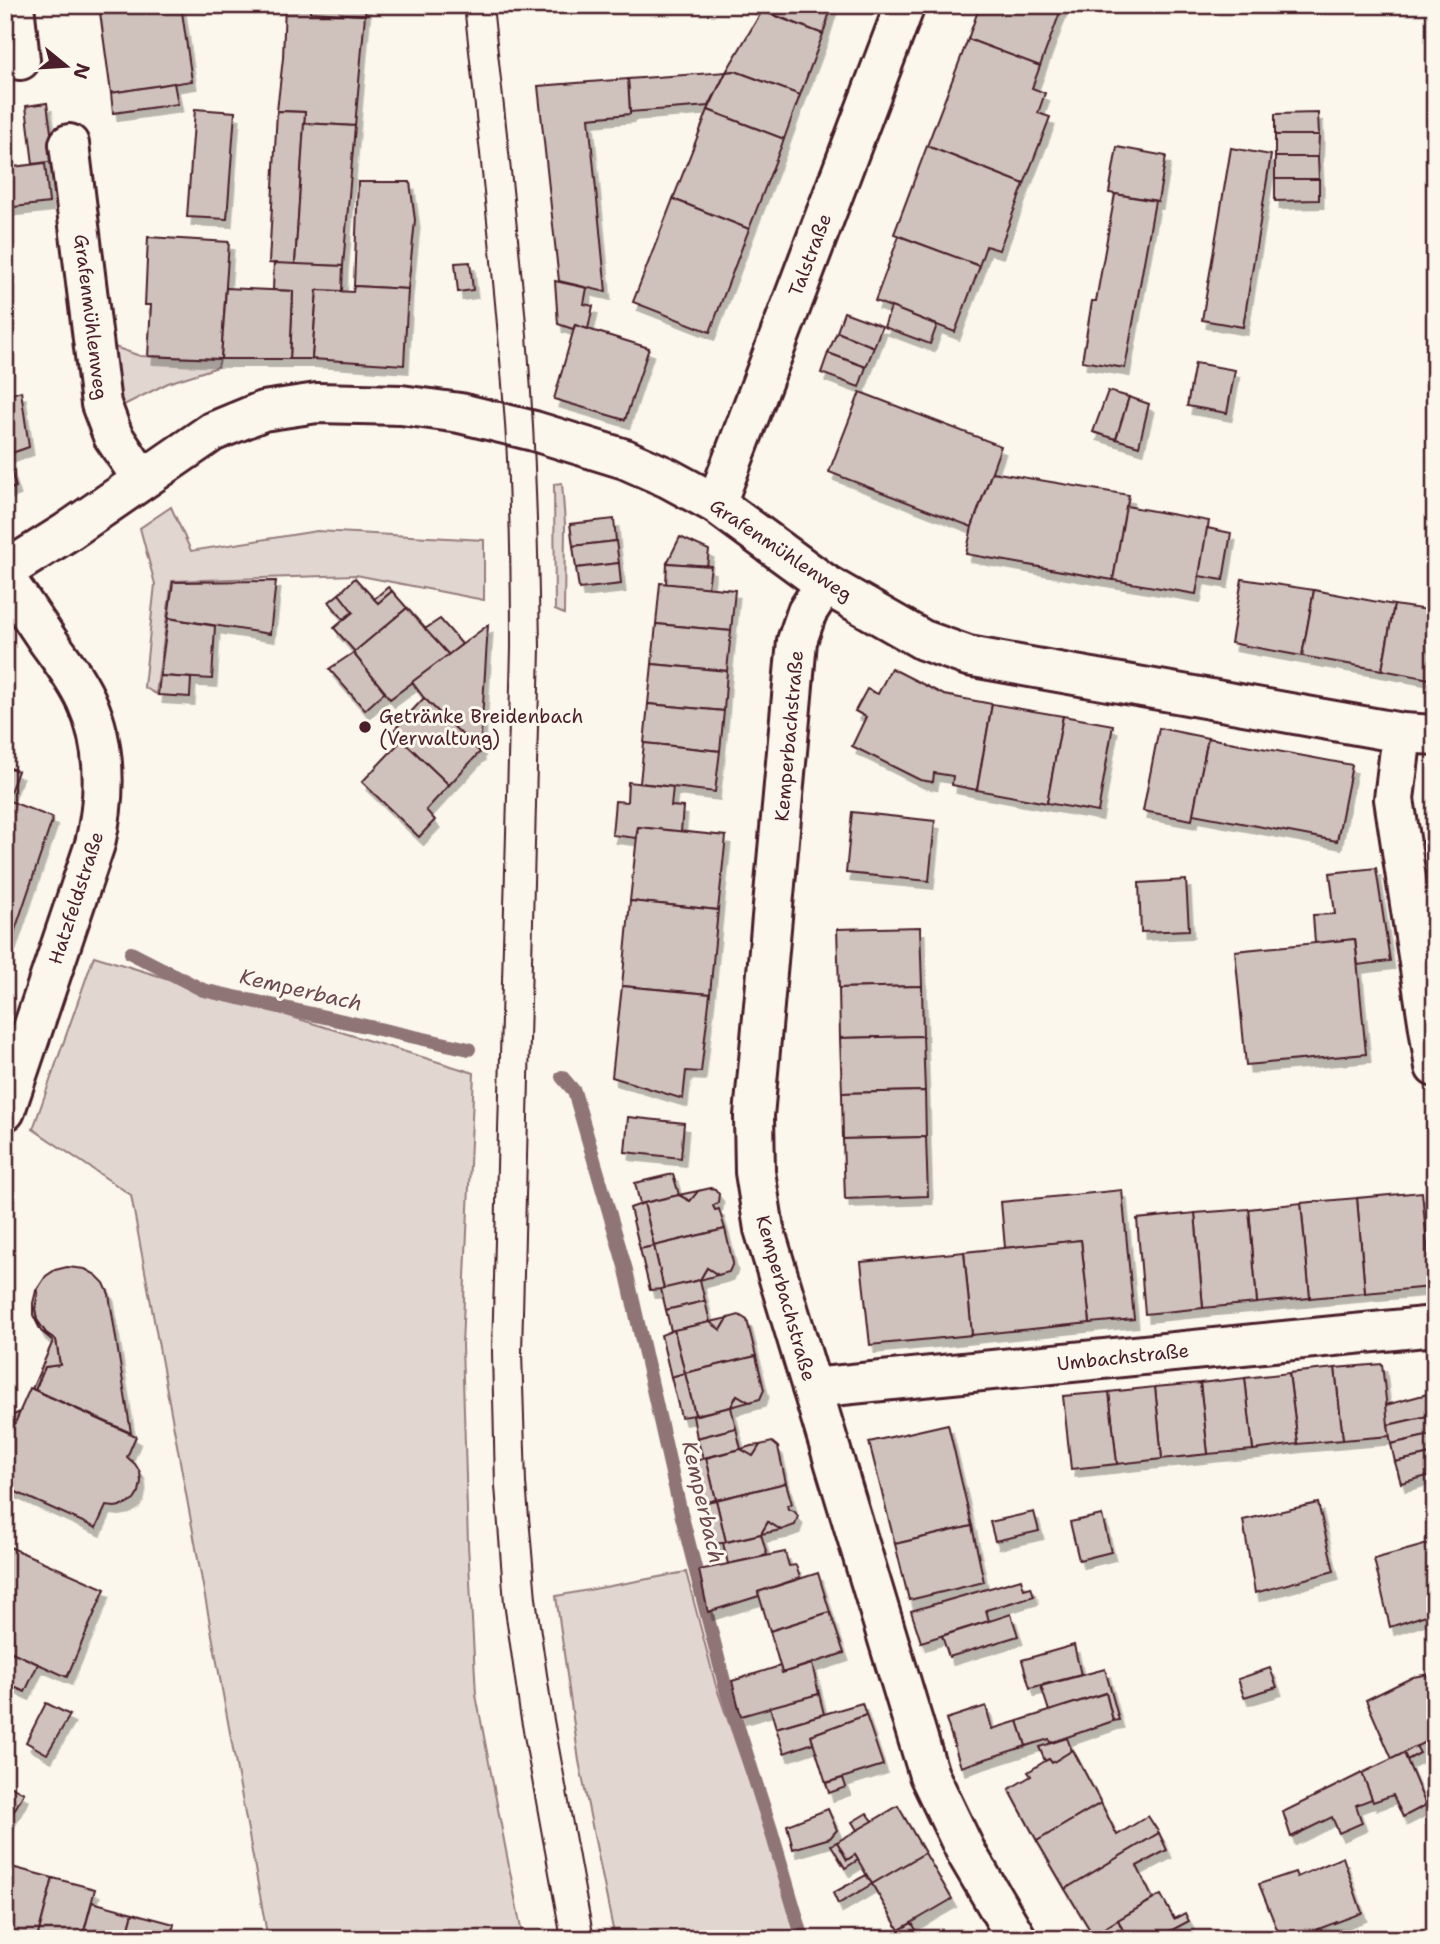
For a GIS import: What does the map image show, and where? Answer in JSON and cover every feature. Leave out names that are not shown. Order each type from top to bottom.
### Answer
[{"type":"street","points":[[15,5],[20,60]]},
{"type":"street","name":"Talstraße","points":[[716,505],[905,5]]},
{"type":"street","name":"Grafenmühlenweg","points":[[69,144],[101,404],[113,436],[142,480]]},
{"type":"street","name":"Grafenmühlenweg","points":[[5,571],[212,432],[263,411],[317,403],[401,405],[460,413],[505,423],[625,459],[668,478],[716,505],[825,584],[923,640],[968,656],[1419,734]]},
{"type":"street","name":"Hatzfeldstraße","points":[[5,578],[70,671],[86,700],[96,727],[104,788],[102,816],[95,844],[5,1111]]},
{"type":"street","name":"Kemperbachstraße","points":[[825,584],[807,612],[797,641],[754,1116],[755,1172],[764,1228],[929,1775],[967,1854],[1017,1939]]},
{"type":"street","points":[[1419,734],[1394,799],[1435,1067]]},
{"type":"street","name":"Umbachstraße","points":[[812,1388],[1435,1326]]},
{"type":"shaded area","points":[[112,346],[140,356],[220,359],[218,367],[168,383],[122,406]]},
{"type":"shaded area","points":[[562,483],[565,524],[564,614],[555,610],[554,484]]},
{"type":"shaded area","points":[[171,507],[191,551],[317,531],[484,540],[484,600],[356,575],[172,581],[156,694],[144,687],[155,584],[140,528]]},
{"type":"shaded area","points":[[94,956],[474,1073],[462,1345],[476,1695],[523,1939],[268,1939],[131,1195],[33,1129]]},
{"type":"shaded area","points":[[686,1572],[716,1686],[767,1832],[797,1939],[615,1939],[579,1761],[556,1596]]},
{"type":"building","points":[[99,5],[181,5],[192,81],[111,93]]},
{"type":"building","points":[[285,5],[311,5],[310,12],[365,15],[355,126],[304,123],[305,112],[277,111]]},
{"type":"building","points":[[311,5],[366,5],[365,15],[310,12]]},
{"type":"building","points":[[749,5],[832,5],[823,34]]},
{"type":"building","points":[[980,5],[1062,7],[1040,66],[968,39]]},
{"type":"building","points":[[762,11],[823,34],[800,95],[735,71],[726,72]]},
{"type":"building","points":[[968,39],[1040,66],[1032,88],[1045,93],[1038,113],[1050,117],[1024,184],[927,146]]},
{"type":"building","points":[[735,71],[800,95],[784,139],[708,110],[726,72]]},
{"type":"building","points":[[726,72],[709,106],[630,112],[628,79]]},
{"type":"building","points":[[628,79],[630,114],[589,118],[606,292],[559,281],[538,86]]},
{"type":"building","points":[[174,83],[178,104],[113,113],[111,93]]},
{"type":"building","points":[[47,103],[55,161],[33,164],[26,106]]},
{"type":"building","points":[[195,109],[235,112],[227,219],[187,217]]},
{"type":"building","points":[[708,110],[784,139],[749,229],[673,199]]},
{"type":"building","points":[[277,111],[305,112],[295,265],[269,263]]},
{"type":"building","points":[[1318,113],[1319,135],[1275,135],[1275,114]]},
{"type":"building","points":[[304,123],[355,126],[343,266],[295,265]]},
{"type":"building","points":[[1275,135],[1319,135],[1318,157],[1275,157]]},
{"type":"building","points":[[927,146],[1024,184],[999,250],[986,246],[979,266],[894,234]]},
{"type":"building","points":[[1117,147],[1166,156],[1158,201],[1109,193]]},
{"type":"building","points":[[1231,148],[1271,155],[1243,327],[1202,320]]},
{"type":"building","points":[[1275,157],[1318,157],[1319,179],[1275,179]]},
{"type":"building","points":[[45,163],[49,203],[5,208],[5,168]]},
{"type":"building","points":[[1275,179],[1319,179],[1319,200],[1275,201]]},
{"type":"building","points":[[358,182],[410,182],[415,220],[408,289],[354,286]]},
{"type":"building","points":[[1115,194],[1155,201],[1125,368],[1082,361],[1092,301],[1096,301]]},
{"type":"building","points":[[673,199],[749,229],[710,332],[633,302]]},
{"type":"building","points":[[899,236],[980,266],[955,332],[875,301]]},
{"type":"building","points":[[148,237],[229,242],[221,359],[148,356],[151,305],[145,305]]},
{"type":"building","points":[[470,262],[473,290],[458,292],[455,263]]},
{"type":"building","points":[[274,263],[343,266],[342,291],[317,290],[312,359],[290,359],[293,291],[273,290]]},
{"type":"building","points":[[555,281],[587,288],[584,304],[593,306],[588,329],[575,325],[573,329],[558,324]]},
{"type":"building","points":[[354,286],[408,289],[404,365],[312,359],[317,290],[353,292]]},
{"type":"building","points":[[226,288],[293,291],[290,359],[221,359]]},
{"type":"building","points":[[891,307],[937,325],[930,344],[884,327]]},
{"type":"building","points":[[844,312],[882,326],[874,347],[837,332]]},
{"type":"building","points":[[575,325],[649,348],[625,420],[554,399]]},
{"type":"building","points":[[837,332],[874,347],[866,367],[828,353]]},
{"type":"building","points":[[828,353],[866,367],[859,387],[821,373]]},
{"type":"building","points":[[1195,363],[1235,370],[1227,413],[1187,406]]},
{"type":"building","points":[[21,391],[29,447],[6,455],[5,396]]},
{"type":"building","points":[[1108,391],[1129,397],[1116,439],[1093,432]]},
{"type":"building","points":[[860,392],[1001,446],[972,527],[829,472]]},
{"type":"building","points":[[1129,397],[1149,404],[1139,446],[1116,439]]},
{"type":"building","points":[[5,453],[16,487],[5,491]]},
{"type":"building","points":[[992,472],[1129,495],[1113,580],[966,554],[972,527]]},
{"type":"building","points":[[1126,506],[1209,521],[1196,594],[1113,580]]},
{"type":"building","points":[[614,519],[616,541],[573,546],[570,524]]},
{"type":"building","points":[[1207,528],[1231,533],[1223,580],[1199,576]]},
{"type":"building","points":[[680,537],[709,550],[707,566],[667,563]]},
{"type":"building","points":[[616,541],[619,563],[576,568],[573,546]]},
{"type":"building","points":[[619,563],[621,584],[579,589],[576,568]]},
{"type":"building","points":[[667,563],[711,566],[708,588],[666,584]]},
{"type":"building","points":[[355,578],[378,603],[392,591],[407,608],[355,652],[334,628],[353,612],[339,594]]},
{"type":"building","points":[[1242,579],[1314,590],[1302,656],[1231,643]]},
{"type":"building","points":[[276,581],[270,634],[168,618],[173,582]]},
{"type":"building","points":[[660,583],[735,590],[731,631],[656,624]]},
{"type":"building","points":[[388,587],[392,591],[378,603],[374,599]]},
{"type":"building","points":[[1314,590],[1394,605],[1382,670],[1302,656]]},
{"type":"building","points":[[339,594],[353,612],[343,619],[329,602]]},
{"type":"building","points":[[1394,605],[1435,611],[1435,680],[1382,670]]},
{"type":"building","points":[[407,608],[449,655],[390,699],[353,653]]},
{"type":"building","points":[[168,618],[215,626],[212,679],[160,676]]},
{"type":"building","points":[[440,619],[462,644],[449,655],[425,629]]},
{"type":"building","points":[[656,624],[731,631],[727,671],[652,664]]},
{"type":"building","points":[[488,625],[480,752],[424,698],[412,682]]},
{"type":"building","points":[[353,653],[385,692],[365,710],[329,669]]},
{"type":"building","points":[[652,664],[727,671],[724,711],[648,704]]},
{"type":"building","points":[[891,668],[944,695],[992,704],[977,790],[952,785],[953,776],[934,773],[933,782],[920,780],[852,746],[866,717],[855,711],[867,689],[878,694]]},
{"type":"building","points":[[160,676],[191,678],[190,697],[158,695]]},
{"type":"building","points":[[424,698],[480,752],[449,785],[393,731]]},
{"type":"building","points":[[648,704],[724,711],[720,751],[644,743]]},
{"type":"building","points":[[992,704],[1063,716],[1047,803],[977,790]]},
{"type":"building","points":[[1063,716],[1113,725],[1098,812],[1047,803]]},
{"type":"building","points":[[1159,728],[1208,738],[1192,820],[1143,811]]},
{"type":"building","points":[[1208,738],[1352,765],[1337,841],[1193,814]]},
{"type":"building","points":[[402,740],[449,785],[426,810],[435,820],[419,837],[362,782]]},
{"type":"building","points":[[644,743],[720,751],[715,792],[640,783]]},
{"type":"building","points":[[5,766],[18,771],[7,800],[53,818],[11,942],[5,940]]},
{"type":"building","points":[[628,782],[673,787],[671,806],[683,807],[681,832],[638,827],[636,838],[612,835],[615,801],[627,802]]},
{"type":"building","points":[[852,812],[935,821],[929,881],[846,873]]},
{"type":"building","points":[[638,827],[726,836],[718,910],[630,901]]},
{"type":"building","points":[[1376,868],[1390,961],[1358,965],[1355,939],[1315,943],[1313,915],[1335,914],[1330,873]]},
{"type":"building","points":[[1186,880],[1189,930],[1141,932],[1139,883]]},
{"type":"building","points":[[630,901],[718,910],[710,994],[622,986]]},
{"type":"building","points":[[920,927],[922,986],[839,988],[837,929]]},
{"type":"building","points":[[1355,939],[1366,1054],[1246,1065],[1235,951]]},
{"type":"building","points":[[622,986],[710,994],[701,1072],[686,1071],[683,1099],[612,1077]]},
{"type":"building","points":[[922,986],[923,1036],[840,1038],[839,988]]},
{"type":"building","points":[[923,1036],[925,1091],[842,1093],[840,1038]]},
{"type":"building","points":[[925,1091],[926,1137],[843,1139],[842,1093]]},
{"type":"building","points":[[628,1117],[684,1123],[681,1158],[625,1152]]},
{"type":"building","points":[[926,1137],[928,1196],[845,1199],[843,1139]]},
{"type":"building","points":[[673,1174],[679,1195],[640,1204],[635,1183]]},
{"type":"building","points":[[711,1188],[719,1194],[718,1202],[713,1206],[715,1210],[719,1209],[725,1229],[654,1246],[644,1203],[679,1195],[690,1201],[698,1191]]},
{"type":"building","points":[[1122,1190],[1134,1319],[1090,1323],[1081,1240],[1005,1248],[1001,1202]]},
{"type":"building","points":[[698,1191],[690,1201],[679,1195],[688,1193]]},
{"type":"building","points":[[1422,1192],[1431,1287],[1365,1293],[1357,1198]]},
{"type":"building","points":[[1357,1198],[1365,1293],[1310,1298],[1301,1203]]},
{"type":"building","points":[[644,1203],[654,1246],[640,1249],[630,1208]]},
{"type":"building","points":[[1301,1203],[1310,1298],[1257,1303],[1249,1209]]},
{"type":"building","points":[[1249,1209],[1257,1303],[1203,1308],[1195,1213]]},
{"type":"building","points":[[1195,1213],[1203,1308],[1145,1314],[1137,1219]]},
{"type":"building","points":[[725,1229],[733,1263],[729,1272],[718,1275],[707,1268],[700,1280],[664,1289],[654,1246]]},
{"type":"building","points":[[1081,1240],[1090,1323],[972,1335],[964,1252]]},
{"type":"building","points":[[654,1246],[664,1289],[650,1290],[640,1249]]},
{"type":"building","points":[[964,1252],[972,1335],[870,1345],[861,1262]]},
{"type":"building","points":[[67,1267],[85,1269],[96,1275],[109,1294],[131,1433],[35,1390],[45,1367],[60,1365],[56,1340],[46,1333],[37,1320],[36,1291],[46,1276]]},
{"type":"building","points":[[707,1268],[718,1275],[700,1280]]},
{"type":"building","points":[[700,1280],[705,1301],[666,1310],[661,1289]]},
{"type":"building","points":[[36,1291],[37,1320],[46,1333],[56,1340],[60,1365],[45,1367],[35,1390],[32,1389],[53,1341],[41,1331],[33,1315]]},
{"type":"building","points":[[705,1301],[710,1322],[671,1331],[666,1310]]},
{"type":"building","points":[[739,1315],[747,1320],[756,1356],[685,1373],[674,1330],[710,1322],[721,1330],[728,1318]]},
{"type":"building","points":[[728,1318],[721,1330],[710,1322]]},
{"type":"building","points":[[674,1330],[685,1373],[671,1377],[661,1335]]},
{"type":"building","points":[[756,1356],[764,1390],[760,1399],[749,1402],[737,1395],[731,1407],[695,1415],[685,1373]]},
{"type":"building","points":[[1382,1364],[1390,1436],[1343,1440],[1335,1368]]},
{"type":"building","points":[[1335,1368],[1343,1440],[1298,1444],[1289,1373]]},
{"type":"building","points":[[685,1373],[695,1415],[681,1417],[671,1377]]},
{"type":"building","points":[[1289,1373],[1298,1444],[1253,1450],[1245,1378]]},
{"type":"building","points":[[1245,1378],[1253,1450],[1208,1454],[1200,1383]]},
{"type":"building","points":[[1200,1383],[1208,1454],[1162,1459],[1155,1387]]},
{"type":"building","points":[[1155,1387],[1162,1459],[1117,1464],[1109,1392]]},
{"type":"building","points":[[30,1388],[136,1436],[127,1457],[140,1472],[139,1492],[134,1500],[125,1505],[106,1506],[96,1528],[5,1487],[5,1445]]},
{"type":"building","points":[[1109,1392],[1117,1464],[1071,1469],[1063,1396]]},
{"type":"building","points":[[1427,1394],[1432,1415],[1388,1425],[1386,1405]]},
{"type":"building","points":[[737,1395],[749,1402],[731,1407]]},
{"type":"building","points":[[731,1407],[736,1428],[697,1438],[693,1416]]},
{"type":"building","points":[[20,1412],[5,1445],[5,1419]]},
{"type":"building","points":[[1432,1415],[1435,1434],[1391,1444],[1388,1425]]},
{"type":"building","points":[[948,1424],[972,1526],[895,1544],[869,1442]]},
{"type":"building","points":[[736,1428],[741,1449],[703,1458],[697,1438]]},
{"type":"building","points":[[1435,1434],[1435,1453],[1395,1462],[1391,1444]]},
{"type":"building","points":[[772,1442],[778,1447],[786,1483],[716,1500],[706,1458],[741,1449],[753,1456],[760,1445]]},
{"type":"building","points":[[760,1445],[753,1456],[741,1449],[751,1446]]},
{"type":"building","points":[[1435,1453],[1435,1474],[1401,1483],[1395,1462]]},
{"type":"building","points":[[706,1458],[716,1500],[702,1503],[692,1462]]},
{"type":"building","points":[[786,1483],[792,1504],[787,1505],[788,1509],[798,1516],[795,1525],[781,1530],[768,1522],[761,1534],[726,1542],[716,1500]]},
{"type":"building","points":[[716,1500],[726,1542],[712,1545],[702,1503]]},
{"type":"building","points":[[1318,1503],[1334,1571],[1255,1593],[1243,1520]]},
{"type":"building","points":[[1034,1512],[1039,1531],[995,1541],[990,1522]]},
{"type":"building","points":[[1102,1515],[1111,1552],[1079,1560],[1070,1522]]},
{"type":"building","points":[[768,1522],[781,1530],[761,1534]]},
{"type":"building","points":[[972,1526],[984,1582],[909,1600],[895,1544]]},
{"type":"building","points":[[761,1534],[767,1555],[728,1564],[723,1543]]},
{"type":"building","points":[[1435,1542],[1435,1612],[1390,1627],[1374,1559]]},
{"type":"building","points":[[5,1545],[105,1589],[67,1677],[5,1649]]},
{"type":"building","points":[[785,1552],[789,1566],[796,1565],[800,1578],[758,1592],[759,1596],[708,1612],[699,1570]]},
{"type":"building","points":[[818,1573],[830,1612],[770,1631],[758,1592]]},
{"type":"building","points":[[1021,1579],[1024,1589],[1031,1587],[1034,1596],[986,1610],[989,1621],[921,1642],[911,1611]]},
{"type":"building","points":[[830,1612],[844,1653],[782,1673],[770,1631]]},
{"type":"building","points":[[1011,1614],[1018,1636],[949,1657],[942,1636]]},
{"type":"building","points":[[1074,1645],[1081,1675],[1030,1688],[1022,1660]]},
{"type":"building","points":[[5,1649],[38,1664],[25,1692],[5,1683]]},
{"type":"building","points":[[812,1664],[819,1694],[741,1716],[732,1681],[780,1666],[782,1673]]},
{"type":"building","points":[[1270,1668],[1277,1687],[1244,1697],[1238,1679]]},
{"type":"building","points":[[1105,1669],[1119,1720],[1113,1721],[1106,1693],[1049,1711],[1041,1686]]},
{"type":"building","points":[[1435,1673],[1435,1740],[1427,1741],[1392,1759],[1366,1700],[1413,1677]]},
{"type":"building","points":[[1106,1693],[1113,1721],[1050,1743],[1049,1739],[1026,1746],[1018,1721]]},
{"type":"building","points":[[819,1694],[824,1714],[776,1728],[770,1707]]},
{"type":"building","points":[[46,1703],[70,1715],[47,1754],[26,1742]]},
{"type":"building","points":[[862,1703],[866,1715],[811,1735],[813,1743],[784,1753],[776,1728]]},
{"type":"building","points":[[986,1706],[992,1729],[1018,1721],[1026,1746],[961,1767],[946,1719]]},
{"type":"building","points":[[866,1715],[883,1765],[826,1783],[811,1735]]},
{"type":"building","points":[[1067,1738],[1072,1751],[1052,1763],[1049,1759],[1045,1761],[1039,1747]]},
{"type":"building","points":[[1416,1746],[1420,1753],[1407,1760],[1404,1753]]},
{"type":"building","points":[[1073,1750],[1101,1803],[1037,1841],[1009,1789],[1031,1776],[1028,1772],[1045,1761],[1049,1759],[1052,1763]]},
{"type":"building","points":[[1404,1753],[1426,1805],[1403,1817],[1393,1795],[1373,1802],[1362,1773]]},
{"type":"building","points":[[1362,1773],[1372,1799],[1356,1805],[1362,1823],[1339,1833],[1332,1817],[1291,1837],[1283,1812]]},
{"type":"building","points":[[843,1778],[846,1787],[829,1793],[826,1783]]},
{"type":"building","points":[[5,1783],[24,1793],[5,1827]]},
{"type":"building","points":[[1101,1803],[1117,1835],[1148,1816],[1159,1833],[1065,1889],[1037,1841]]},
{"type":"building","points":[[898,1806],[925,1853],[872,1884],[855,1855],[847,1860],[837,1842]]},
{"type":"building","points":[[828,1809],[837,1830],[830,1838],[793,1849],[787,1825]]},
{"type":"building","points":[[867,1813],[873,1821],[857,1830],[852,1822]]},
{"type":"building","points":[[1159,1833],[1167,1850],[1137,1866],[1153,1899],[1093,1935],[1065,1889]]},
{"type":"building","points":[[837,1842],[847,1860],[855,1855],[858,1860],[845,1868],[831,1845]]},
{"type":"building","points":[[925,1853],[952,1899],[899,1930],[872,1884]]},
{"type":"building","points":[[1343,1857],[1362,1913],[1291,1939],[1281,1939],[1259,1884],[1295,1872],[1297,1877]]},
{"type":"building","points":[[8,1866],[53,1878],[37,1939],[5,1939],[5,1876]]},
{"type":"building","points":[[866,1875],[872,1884],[838,1904],[833,1893]]},
{"type":"building","points":[[53,1878],[95,1889],[82,1939],[37,1939]]},
{"type":"building","points":[[1161,1895],[1174,1919],[1185,1913],[1189,1921],[1155,1939],[1149,1939],[1147,1933],[1135,1939],[1127,1939],[1118,1920]]},
{"type":"building","points":[[92,1902],[133,1913],[126,1939],[82,1939]]},
{"type":"building","points":[[133,1913],[174,1924],[171,1939],[126,1939]]},
{"type":"building","points":[[1118,1920],[1127,1939],[1087,1939],[1093,1936]]},
{"type":"building","points":[[912,1923],[921,1939],[878,1939],[889,1932],[891,1935]]},
{"type":"waterway","name":"Kemperbach","points":[[131,953],[203,990],[469,1049]]},
{"type":"waterway","name":"Kemperbach","points":[[562,1077],[574,1091],[626,1270],[680,1509],[727,1693],[803,1939]]},
{"type":"tram line","points":[[464,5],[496,319],[505,424],[510,536],[511,648],[492,1352],[495,1486],[504,1603],[520,1714],[561,1939]]},
{"type":"tram line","points":[[493,5],[529,364],[539,600],[522,1352],[526,1483],[536,1598],[552,1709],[594,1939]]},
{"type":"place","name":"Getränke Breidenbach (Verwaltung)","points":[[365,727]]}]
